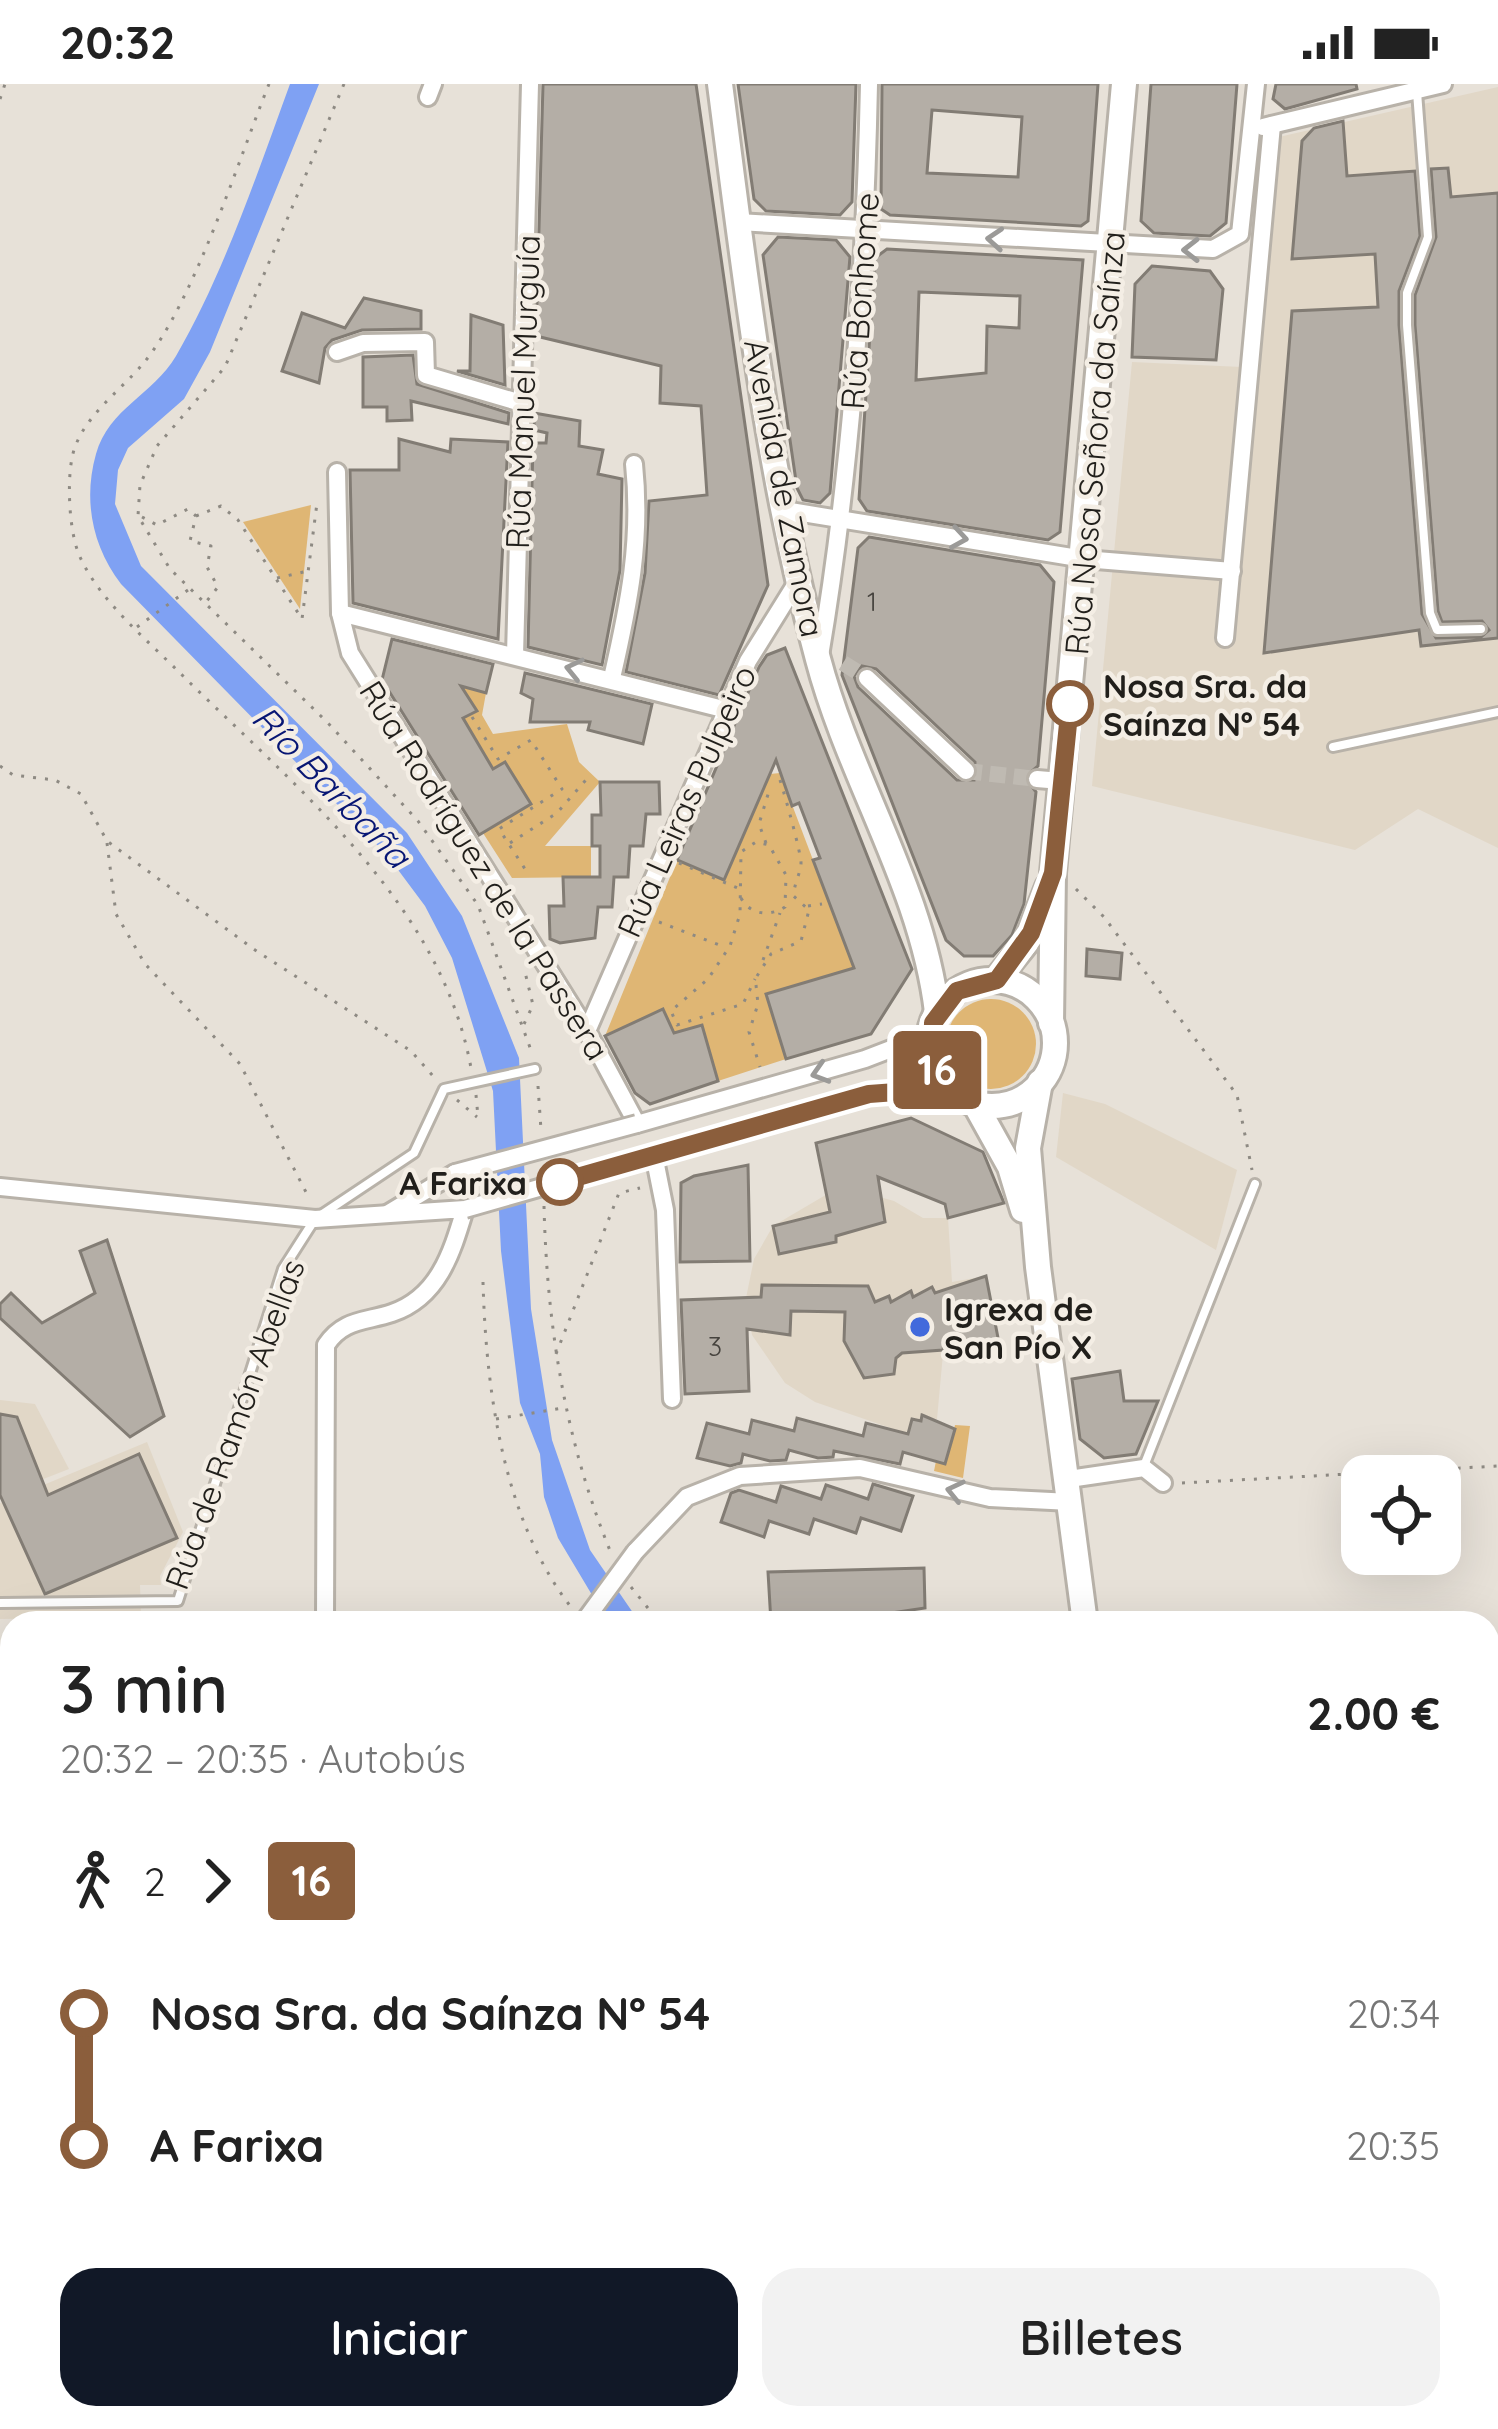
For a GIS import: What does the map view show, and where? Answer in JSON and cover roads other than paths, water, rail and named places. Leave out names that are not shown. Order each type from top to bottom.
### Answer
[{"type":"street","name":"Rúa Manuel Murguía","points":[[514,655],[528,84]]},
{"type":"street","name":"Avenida de Zamora","points":[[720,84],[784,511],[799,579],[928,946],[934,1023]]},
{"type":"street","name":"Rúa Bonhome","points":[[828,666],[866,231],[869,84]]},
{"type":"street","name":"Rúa Nosa Señora da Saínza","points":[[1053,873],[1049,780],[1084,559],[1124,84]]},
{"type":"street","points":[[738,222],[1203,251],[1240,234],[1256,84]]},
{"type":"street","points":[[1253,129],[1443,84]]},
{"type":"street","points":[[1225,638],[1272,124]]},
{"type":"street","points":[[337,352],[363,343],[425,342],[426,375],[521,403]]},
{"type":"street","points":[[612,678],[637,558],[634,464]]},
{"type":"street","name":"Rúa Rodríguez de la Passera","points":[[338,472],[340,613],[350,653],[587,1030],[637,1124]]},
{"type":"street","points":[[784,511],[1084,559],[1232,571]]},
{"type":"street","name":"Rúa Leiras Pulpeiro","points":[[587,1030],[758,641],[799,579]]},
{"type":"street","name":"Rúa Rodríguez de la Passera","points":[[340,613],[727,710]]},
{"type":"street","points":[[867,678],[966,771]]},
{"type":"street","points":[[1038,1267],[1010,1167],[975,1104],[950,1088],[934,1063],[934,1023],[949,997],[986,981],[1031,933],[1053,873]]},
{"type":"street","points":[[1053,873],[1054,1054],[1040,1082],[1028,1130],[1038,1267],[1084,1611]]},
{"type":"street","points":[[928,946],[986,981],[1034,996],[1051,1023]]},
{"type":"street","points":[[381,1218],[454,1173],[767,1088],[934,1023]]},
{"type":"street","points":[[975,1104],[1016,1102],[1040,1082]]},
{"type":"street","points":[[0,1187],[315,1220],[381,1218],[465,1209],[869,1094],[950,1088]]},
{"type":"street","points":[[654,1155],[672,1399]]},
{"type":"street","points":[[325,1611],[326,1345],[345,1325],[394,1312],[419,1298],[449,1258],[465,1209]]},
{"type":"street","points":[[592,1611],[634,1552],[686,1497],[740,1476],[860,1468],[971,1495],[1070,1491],[1144,1468],[1162,1483]]},
{"type":"lane","points":[[1417,90],[1428,237],[1407,293],[1407,325],[1430,613],[1437,630],[1481,629]]},
{"type":"lane","points":[[1333,746],[1498,712]]},
{"type":"lane","name":"Rúa de Ramón Abellas","points":[[0,1603],[178,1601],[283,1269],[315,1220],[414,1153],[444,1089],[535,1069]]},
{"type":"lane","points":[[1144,1468],[1255,1184]]},
{"type":"water","name":"Río Barbaña","points":[[290,84],[319,84],[210,352],[184,399],[128,448],[118,470],[115,504],[141,566],[407,833],[462,916],[519,1058],[531,1309],[552,1440],[590,1550],[632,1611],[602,1611],[558,1538],[544,1497],[540,1454],[520,1403],[501,1251],[493,1091],[452,958],[425,906],[387,855],[121,584],[97,538],[90,488],[102,438],[176,356],[239,223]]},
{"type":"tunnel","points":[[843,663],[867,678]]},
{"type":"tunnel","points":[[966,771],[1037,779]]},
{"type":"place","name":"Nosa Sra. da Saínza Nº 54","points":[[1070,704]]},
{"type":"place","name":"A Farixa","points":[[560,1182]]},
{"type":"place","name":"Igrexa de San Pío X","points":[[920,1327]]}]
